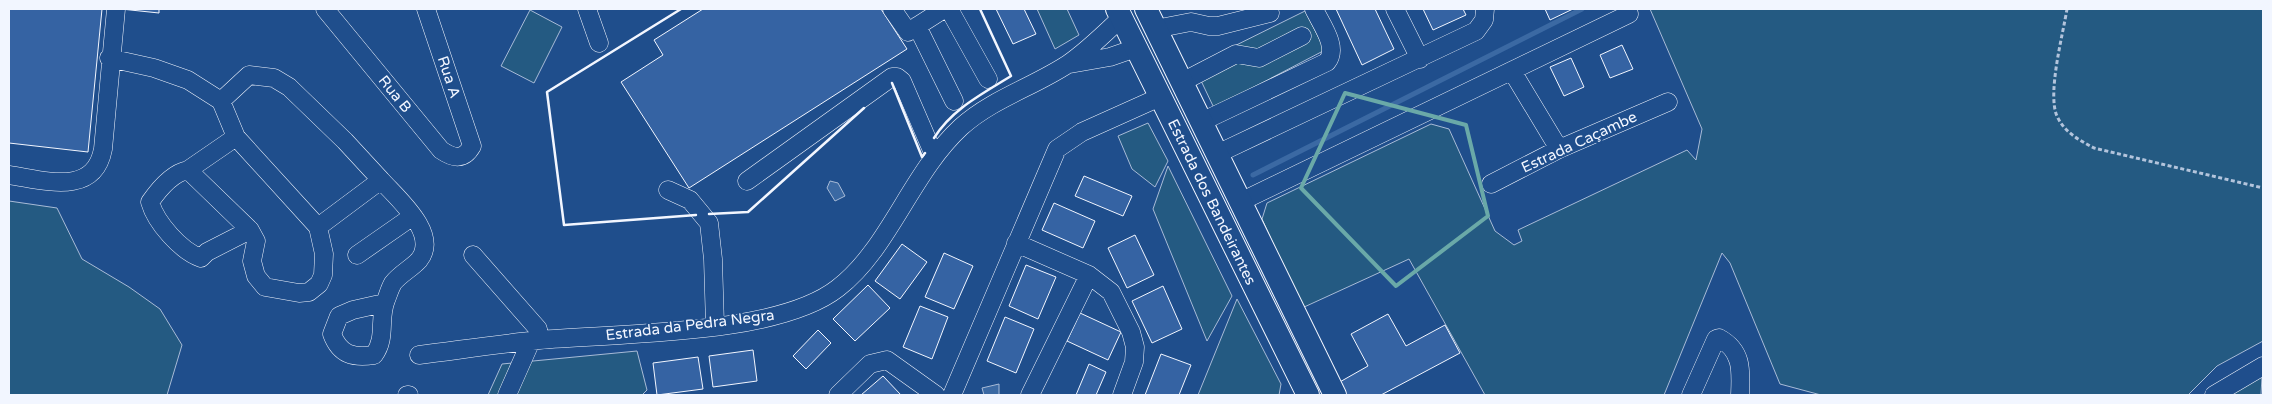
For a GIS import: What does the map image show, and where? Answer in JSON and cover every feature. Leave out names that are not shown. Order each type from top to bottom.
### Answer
[{"type":"main road","name":"Estrada dos Bandeirantes","points":[[1146,9],[1335,395]]},
{"type":"main road","name":"Estrada dos Bandeirantes","points":[[1119,13],[1308,395]]},
{"type":"street","points":[[9,176],[55,182],[79,181],[89,176],[97,168],[103,149],[109,58],[116,9]]},
{"type":"street","name":"Rua B","points":[[325,9],[441,150],[449,155],[460,157],[466,155],[472,146]]},
{"type":"street","name":"Rua A","points":[[426,9],[472,146]]},
{"type":"street","points":[[587,9],[599,43]]},
{"type":"street","points":[[892,9],[908,32],[944,9]]},
{"type":"street","points":[[949,9],[988,79]]},
{"type":"street","points":[[1201,122],[1327,62],[1332,56],[1332,47],[1314,9]]},
{"type":"street","points":[[1395,9],[1420,59]]},
{"type":"street","points":[[1217,154],[1301,112],[1420,59],[1476,31],[1484,20],[1485,9]]},
{"type":"street","name":"Estrada da Pedra Negra","points":[[419,355],[535,340],[715,325],[788,314],[837,289],[860,269],[934,155],[962,126],[996,102],[1068,64],[1119,13]]},
{"type":"street","points":[[1156,29],[1191,22],[1218,26],[1270,13]]},
{"type":"street","points":[[1240,202],[1629,14]]},
{"type":"street","points":[[917,26],[954,101]]},
{"type":"street","points":[[1182,82],[1236,54],[1259,58],[1302,36]]},
{"type":"street","name":"Estrada da Pedra Negra","points":[[1068,64],[1110,57],[1136,48]]},
{"type":"street","points":[[109,58],[154,68],[188,80],[221,102],[236,138],[318,228],[323,246],[323,275],[319,284],[310,292],[299,293],[265,286],[256,276],[252,261],[256,241],[250,230],[188,170]]},
{"type":"street","points":[[1512,71],[1559,149]]},
{"type":"street","points":[[221,102],[249,75],[274,78],[289,86],[345,141],[412,216],[424,234],[425,249],[420,259],[393,282],[384,303]]},
{"type":"street","points":[[747,182],[892,77],[897,77],[902,81],[934,155]]},
{"type":"street","points":[[952,395],[1057,149],[1082,132],[1160,96]]},
{"type":"street","name":"Estrada Caçambe","points":[[1491,184],[1559,149],[1668,102]]},
{"type":"street","points":[[236,138],[188,170],[180,172],[158,190],[150,202],[153,210],[168,230],[190,254],[201,258],[207,252],[250,230]]},
{"type":"street","points":[[318,228],[381,180]]},
{"type":"street","points":[[668,190],[690,200],[709,223],[713,259],[715,325]]},
{"type":"street","points":[[358,255],[412,216]]},
{"type":"street","points":[[1016,243],[1089,275],[1111,292],[1131,332],[1135,346],[1134,362],[1122,395]]},
{"type":"street","points":[[473,255],[538,329],[535,340],[507,395]]},
{"type":"street","points":[[1030,395],[1089,275]]},
{"type":"street","points":[[1692,395],[1716,339],[1719,338],[1737,353],[1741,372],[1740,395]]},
{"type":"street","points":[[834,395],[870,364],[887,360],[936,395]]},
{"type":"street","points":[[2214,395],[2263,366]]},
{"type":"path","points":[[2067,9],[2054,87],[2056,115],[2072,136],[2094,148],[2263,188]]},
{"type":"highlighted area","points":[[1345,93],[1466,125],[1488,216],[1396,286],[1301,188]]},
{"type":"shaded area","points":[[1037,9],[1067,9],[1079,35],[1055,49]]},
{"type":"shaded area","points":[[1650,9],[2263,9],[2263,341],[2217,366],[2188,395],[1821,395],[1780,384],[1730,263],[1722,253],[1664,395],[1485,395],[1409,259],[1302,308],[1262,219],[1267,203],[1431,124],[1449,129],[1495,231],[1514,245],[1522,241],[1518,230],[1687,150],[1696,160],[1702,129]]},
{"type":"shaded area","points":[[530,10],[562,27],[534,83],[501,66]]},
{"type":"shaded area","points":[[1305,11],[1325,50],[1214,108],[1194,66]]},
{"type":"shaded area","points":[[1148,123],[1168,161],[1155,187],[1132,169],[1118,136]]},
{"type":"shaded area","points":[[1168,166],[1232,296],[1207,341],[1153,209]]},
{"type":"shaded area","points":[[830,181],[838,183],[845,196],[835,201],[827,188]]},
{"type":"shaded area","points":[[9,201],[57,208],[82,259],[129,287],[160,309],[182,345],[167,395],[9,395]]},
{"type":"shaded area","points":[[1237,299],[1281,384],[1279,395],[1198,395]]},
{"type":"shaded area","points":[[637,351],[647,390],[642,395],[488,395],[502,364]]},
{"type":"shaded area","points":[[2262,376],[2261,395],[2227,395]]},
{"type":"shaded area","points":[[999,384],[999,395],[984,395],[982,388]]},
{"type":"building","points":[[9,9],[102,9],[88,152],[9,143]]},
{"type":"building","points":[[121,9],[159,9],[159,13]]},
{"type":"building","points":[[703,9],[881,9],[907,49],[689,188],[621,82],[663,55],[654,40]]},
{"type":"building","points":[[996,9],[1024,9],[1036,34],[1013,44]]},
{"type":"building","points":[[1336,9],[1375,9],[1394,49],[1362,65]]},
{"type":"building","points":[[1423,9],[1463,9],[1466,15],[1433,30]]},
{"type":"building","points":[[1545,9],[1573,9],[1550,20]]},
{"type":"building","points":[[1622,45],[1633,69],[1610,78],[1600,55]]},
{"type":"building","points":[[1571,58],[1584,87],[1564,96],[1550,67]]},
{"type":"building","points":[[1084,176],[1132,196],[1123,216],[1075,196]]},
{"type":"building","points":[[1054,203],[1095,221],[1083,248],[1042,230]]},
{"type":"building","points":[[1135,235],[1154,275],[1127,288],[1108,248]]},
{"type":"building","points":[[902,244],[927,262],[900,299],[875,281]]},
{"type":"building","points":[[944,253],[973,266],[954,309],[925,297]]},
{"type":"building","points":[[1026,265],[1056,277],[1038,319],[1009,306]]},
{"type":"building","points":[[868,285],[890,308],[855,341],[833,319]]},
{"type":"building","points":[[1163,286],[1182,329],[1152,343],[1132,301]]},
{"type":"building","points":[[920,306],[948,317],[932,359],[903,347]]},
{"type":"building","points":[[1080,313],[1121,332],[1108,360],[1067,341]]},
{"type":"building","points":[[1388,314],[1406,346],[1445,325],[1460,353],[1381,395],[1345,395],[1338,383],[1368,366],[1351,334]]},
{"type":"building","points":[[1005,317],[1034,329],[1016,373],[987,361]]},
{"type":"building","points":[[818,330],[831,343],[806,369],[793,356]]},
{"type":"building","points":[[753,350],[757,381],[713,387],[709,356]]},
{"type":"building","points":[[1161,354],[1191,365],[1179,395],[1145,395]]},
{"type":"building","points":[[698,357],[703,389],[657,395],[653,363]]},
{"type":"building","points":[[1089,364],[1106,372],[1096,395],[1076,395]]},
{"type":"building","points":[[883,376],[901,395],[861,395]]},
{"type":"waterway","points":[[1253,175],[1582,9]]},
{"type":"wall","points":[[681,9],[547,92],[564,225],[696,215]]},
{"type":"wall","points":[[934,138],[959,110],[1011,76],[980,9]]},
{"type":"wall","points":[[892,83],[922,157],[925,153]]},
{"type":"wall","points":[[709,214],[748,212],[864,108]]}]
